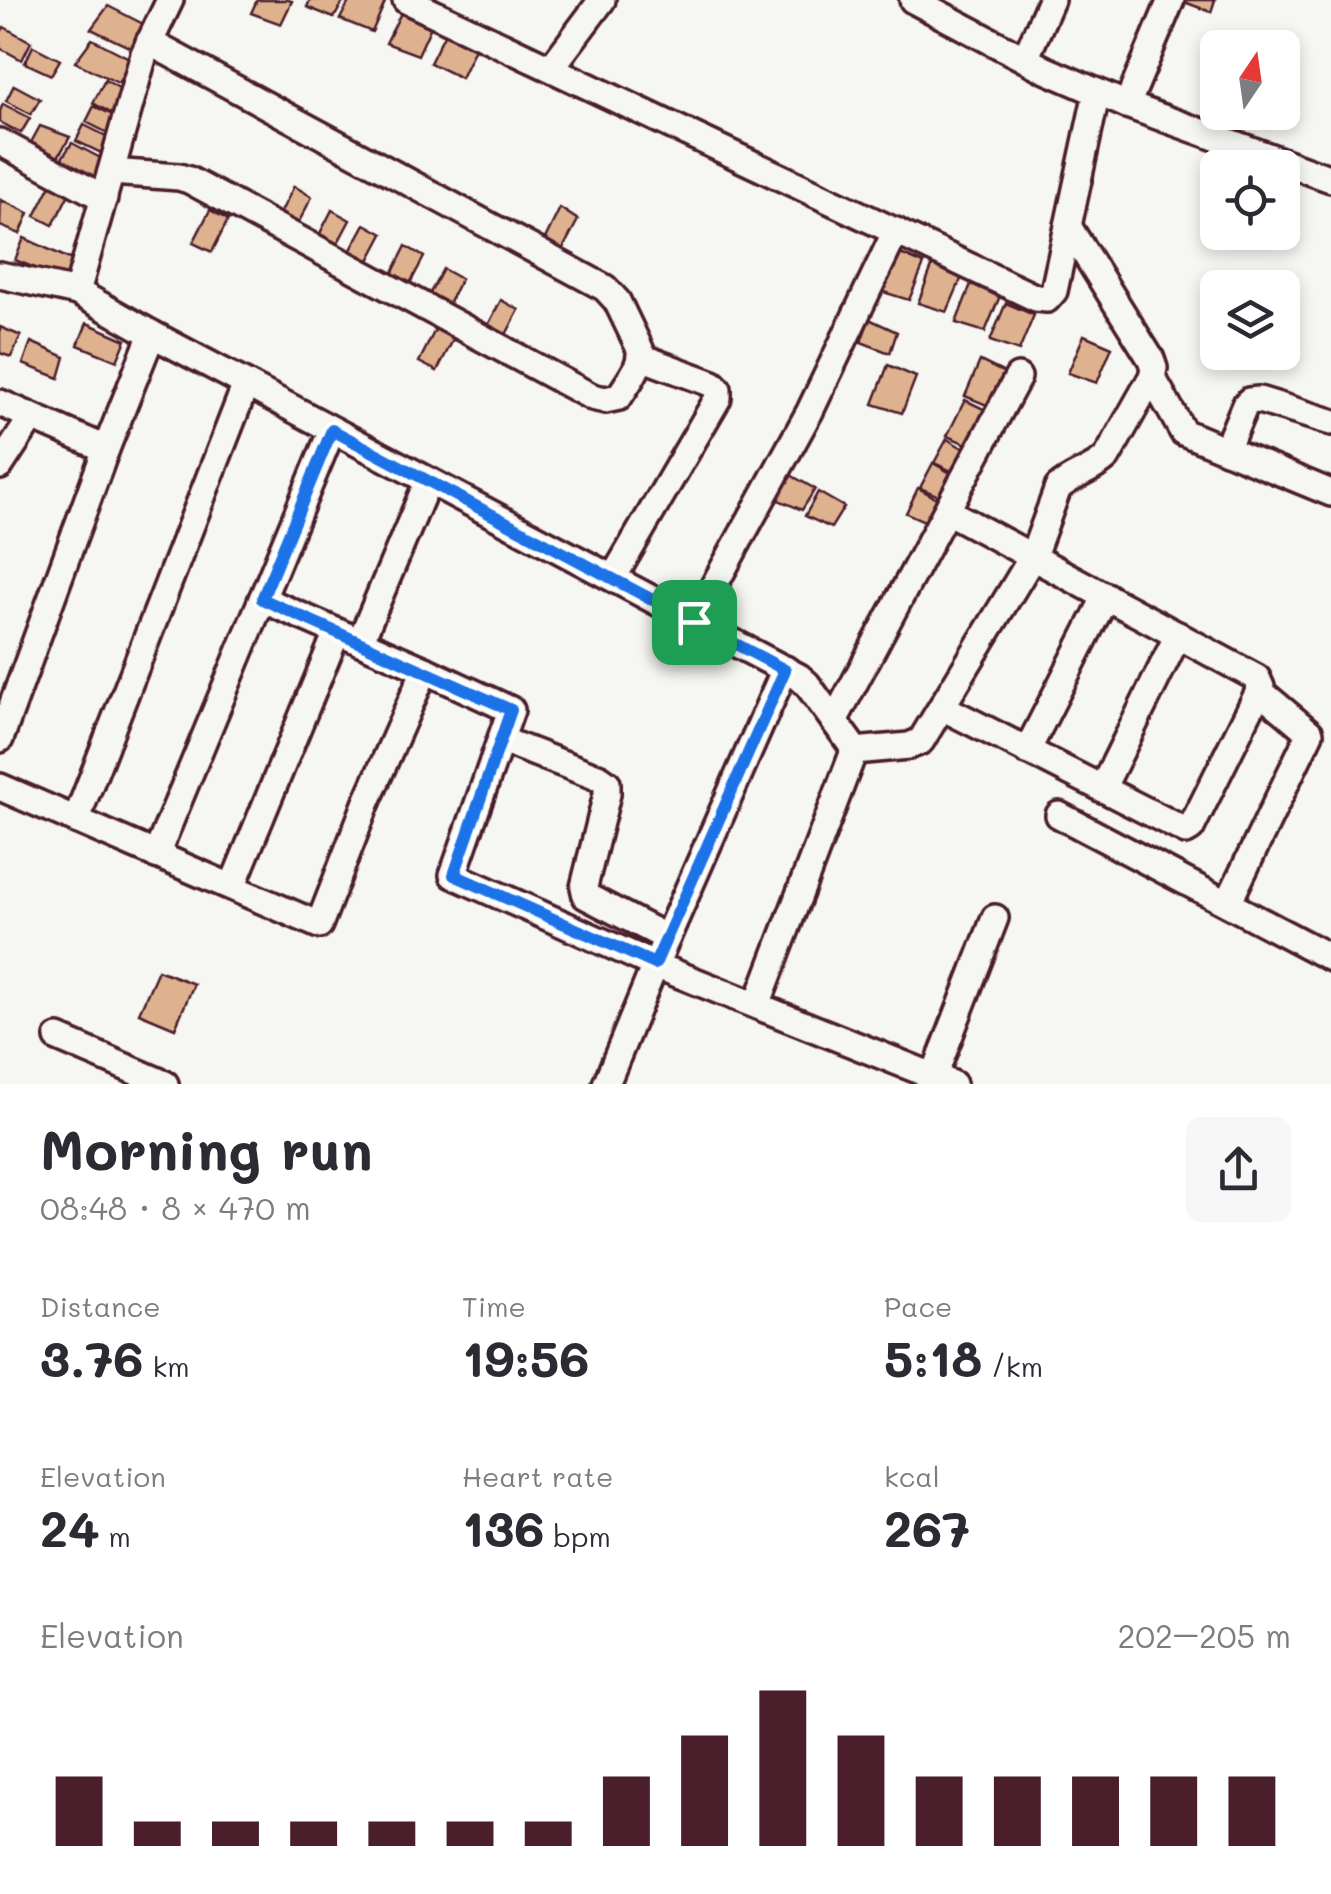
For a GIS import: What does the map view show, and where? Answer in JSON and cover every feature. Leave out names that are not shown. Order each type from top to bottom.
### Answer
[{"type":"street","points":[[77,292],[149,42],[170,0]]},
{"type":"street","points":[[406,0],[1036,298],[1047,299],[1054,292],[1098,92]]},
{"type":"street","points":[[550,68],[602,0]]},
{"type":"street","points":[[1025,59],[1051,0]]},
{"type":"street","points":[[1128,105],[1171,0]]},
{"type":"street","points":[[923,2],[1025,59],[1098,92],[1331,179]]},
{"type":"street","points":[[111,172],[189,180],[592,397],[605,400],[618,396],[641,357],[616,301],[605,288],[149,42]]},
{"type":"street","points":[[0,142],[104,198]]},
{"type":"street","points":[[854,751],[921,741],[1033,556],[1061,484],[1108,457],[1152,377],[1151,359],[1068,226]]},
{"type":"street","points":[[694,622],[810,411],[896,231]]},
{"type":"street","points":[[0,275],[77,292],[799,677],[854,751]]},
{"type":"street","points":[[0,739],[152,334]]},
{"type":"street","points":[[612,578],[718,398],[718,389],[712,384],[641,357]]},
{"type":"street","points":[[834,720],[1018,377]]},
{"type":"street","points":[[1152,377],[1182,432],[1331,493]]},
{"type":"street","points":[[76,820],[246,384]]},
{"type":"street","points":[[1226,450],[1244,405],[1250,401],[1259,400],[1331,422]]},
{"type":"street","points":[[0,403],[106,449]]},
{"type":"street","points":[[0,466],[32,417]]},
{"type":"street","points":[[156,855],[332,430]]},
{"type":"street","points":[[232,887],[348,637],[428,481]]},
{"type":"street","points":[[942,707],[1186,831],[1191,828],[1260,692],[1257,678],[947,510]]},
{"type":"street","points":[[1027,751],[1106,596]]},
{"type":"street","points":[[262,599],[511,710],[454,875],[655,964],[943,1080],[995,918]]},
{"type":"street","points":[[1102,790],[1178,635]]},
{"type":"street","points":[[0,787],[318,925],[425,670]]},
{"type":"street","points":[[606,1084],[785,670]]},
{"type":"street","points":[[1228,903],[1321,738],[1260,692]]},
{"type":"street","points":[[500,740],[607,783],[584,886],[586,896],[667,938]]},
{"type":"street","points":[[758,1006],[854,751]]},
{"type":"street","points":[[1059,815],[1331,958]]},
{"type":"street","points":[[58,1038],[166,1084]]},
{"type":"building","points":[[257,0],[292,1],[281,24],[251,13]]},
{"type":"building","points":[[310,0],[344,0],[334,18],[307,7]]},
{"type":"building","points":[[350,0],[386,0],[372,32],[340,19]]},
{"type":"building","points":[[1179,0],[1215,0],[1211,12]]},
{"type":"building","points":[[108,6],[149,27],[135,50],[91,29]]},
{"type":"building","points":[[404,7],[433,22],[418,55],[386,43]]},
{"type":"building","points":[[4,27],[31,42],[22,60],[0,48]]},
{"type":"building","points":[[447,29],[477,44],[461,78],[430,63]]},
{"type":"building","points":[[92,39],[133,60],[118,83],[75,62]]},
{"type":"building","points":[[33,46],[60,60],[51,75],[25,63]]},
{"type":"building","points":[[105,80],[129,94],[118,117],[93,103]]},
{"type":"building","points":[[14,85],[40,99],[31,114],[6,101]]},
{"type":"building","points":[[3,104],[30,118],[21,133],[0,122]]},
{"type":"building","points":[[94,106],[121,119],[112,135],[86,122]]},
{"type":"building","points":[[84,125],[110,138],[101,153],[76,141]]},
{"type":"building","points":[[40,126],[70,137],[55,162],[28,148]]},
{"type":"building","points":[[72,143],[108,162],[94,187],[56,167]]},
{"type":"building","points":[[52,183],[70,192],[53,225],[35,216]]},
{"type":"building","points":[[294,186],[312,197],[295,229],[277,220]]},
{"type":"building","points":[[1,200],[29,213],[20,234],[0,226]]},
{"type":"building","points":[[560,208],[578,220],[559,256],[541,247]]},
{"type":"building","points":[[210,210],[228,220],[212,252],[193,243]]},
{"type":"building","points":[[332,210],[350,220],[333,252],[315,243]]},
{"type":"building","points":[[365,224],[383,234],[366,266],[347,257]]},
{"type":"building","points":[[24,238],[74,261],[67,281],[15,260]]},
{"type":"building","points":[[406,246],[424,257],[407,289],[389,280]]},
{"type":"building","points":[[896,252],[924,264],[909,300],[880,291]]},
{"type":"building","points":[[933,264],[962,277],[947,312],[918,303]]},
{"type":"building","points":[[443,269],[461,279],[444,312],[425,302]]},
{"type":"building","points":[[971,284],[1000,296],[985,332],[956,323]]},
{"type":"building","points":[[501,300],[519,310],[502,342],[484,333]]},
{"type":"building","points":[[1006,303],[1034,315],[1019,351],[990,341]]},
{"type":"building","points":[[869,319],[897,332],[890,353],[861,342]]},
{"type":"building","points":[[87,323],[126,340],[117,361],[78,345]]},
{"type":"building","points":[[0,327],[21,336],[11,357],[0,353]]},
{"type":"building","points":[[436,328],[454,338],[437,371],[419,362]]},
{"type":"building","points":[[1084,335],[1112,347],[1097,383],[1068,373]]},
{"type":"building","points":[[31,342],[65,357],[59,378],[23,364]]},
{"type":"building","points":[[980,361],[1009,375],[994,408],[965,396]]},
{"type":"building","points":[[888,365],[916,377],[902,413],[873,404]]},
{"type":"building","points":[[965,400],[994,414],[974,447],[947,436]]},
{"type":"building","points":[[947,439],[973,454],[960,475],[934,463]]},
{"type":"building","points":[[933,463],[959,478],[946,499],[920,488]]},
{"type":"building","points":[[789,474],[815,489],[802,510],[776,499]]},
{"type":"building","points":[[918,488],[945,503],[931,524],[906,513]]},
{"type":"building","points":[[818,492],[844,507],[831,528],[805,516]]},
{"type":"building","points":[[158,970],[194,984],[175,1028],[139,1013]]},
{"type":"route","points":[[332,430],[694,622],[785,670],[655,964],[454,875],[511,710],[262,599],[332,430]]}]
